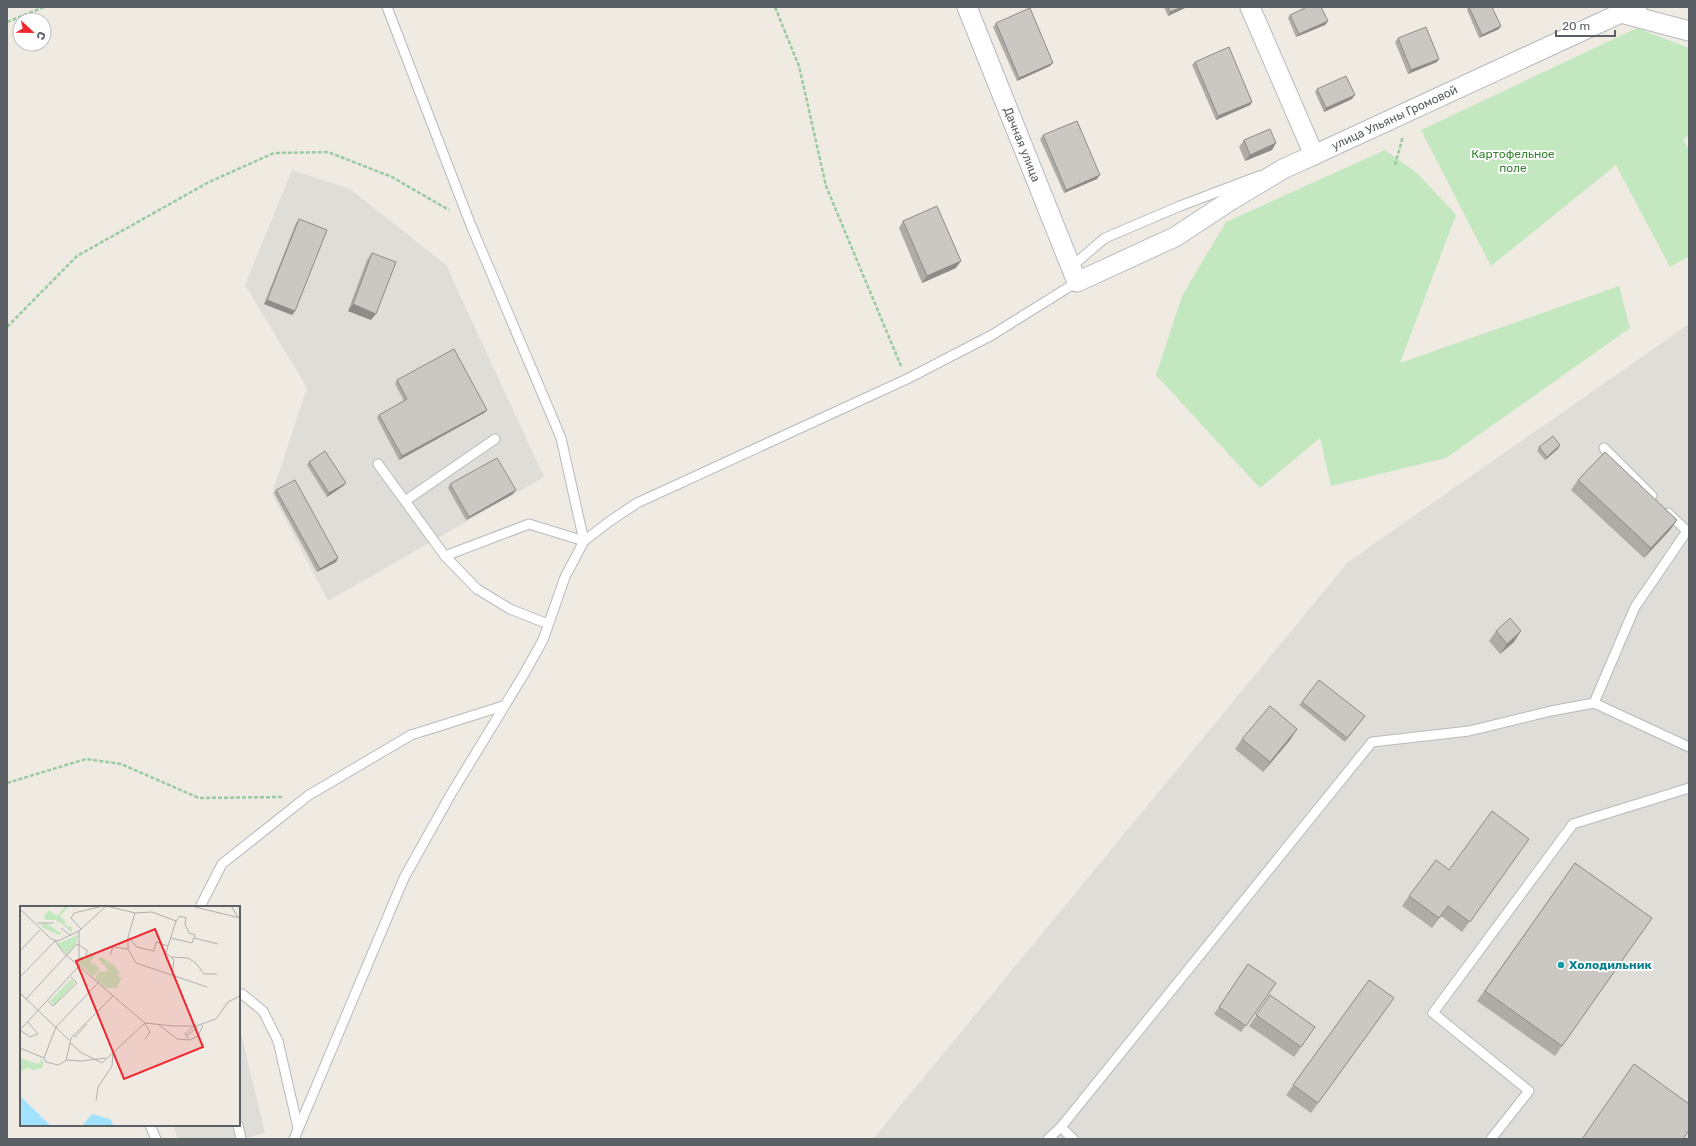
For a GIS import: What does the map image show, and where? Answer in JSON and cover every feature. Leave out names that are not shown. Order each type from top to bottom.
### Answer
[{"type":"street","name":"Дачная улица","points":[[967,7],[1074,274]]},
{"type":"street","points":[[1250,7],[1314,155]]},
{"type":"street","name":"улица Ульяны Громовой","points":[[1074,274],[1175,237],[1228,202],[1283,169],[1624,9]]},
{"type":"street","points":[[1624,9],[1689,31]]},
{"type":"lane","points":[[387,7],[470,223],[561,438],[584,541]]},
{"type":"lane","points":[[294,1139],[404,878],[450,794],[524,674],[543,640],[565,577],[584,541],[637,503],[906,379],[992,335],[1074,274],[1105,238],[1247,179],[1283,169]]},
{"type":"lane","points":[[405,501],[495,439]]},
{"type":"lane","points":[[1594,703],[1635,607],[1687,531],[1604,448]]},
{"type":"lane","points":[[378,464],[445,556],[477,589],[510,609],[548,624]]},
{"type":"lane","points":[[445,556],[529,524],[584,541]]},
{"type":"lane","points":[[1048,1139],[1061,1128],[1372,742],[1469,731],[1594,703],[1689,747]]},
{"type":"lane","points":[[201,906],[222,864],[309,794],[411,735],[503,706]]},
{"type":"lane","points":[[1491,1139],[1529,1091],[1433,1013],[1573,824],[1689,788]]},
{"type":"lane","points":[[240,994],[242,994],[263,1012],[278,1041],[298,1128]]},
{"type":"lane","points":[[150,1126],[156,1139]]},
{"type":"lane","points":[[238,1126],[241,1139]]},
{"type":"lane","points":[[1061,1128],[1073,1139]]},
{"type":"path","points":[[7,22],[44,7]]},
{"type":"path","points":[[775,7],[799,66],[826,186],[906,379]]},
{"type":"path","points":[[1395,164],[1406,124],[1405,112]]},
{"type":"path","points":[[7,327],[77,256],[209,182],[274,153],[328,152],[392,177],[470,223]]},
{"type":"path","points":[[7,783],[86,759],[121,764],[199,798],[280,797],[309,794]]},
{"type":"shaded area","points":[[292,170],[350,189],[446,265],[544,477],[328,601],[272,494],[307,388],[245,285]]},
{"type":"shaded area","points":[[1689,324],[1689,1139],[873,1139],[1348,562]]},
{"type":"shaded area","points":[[240,1029],[265,1133],[241,1139],[177,1139],[174,1126],[240,1126]]},
{"type":"green space","name":"Картофельное поле","points":[[1637,28],[1689,48],[1689,134],[1683,140],[1689,150],[1689,256],[1670,267],[1616,165],[1491,266],[1421,130]]},
{"type":"green space","points":[[1385,150],[1418,174],[1456,215],[1400,363],[1619,286],[1630,328],[1446,458],[1331,486],[1320,438],[1260,488],[1156,375],[1182,296],[1226,222]]},
{"type":"building","points":[[1168,7],[1182,7],[1170,12]]},
{"type":"building","points":[[1307,7],[1321,7],[1328,21],[1299,34],[1290,15]]},
{"type":"building","points":[[1469,7],[1492,7],[1501,26],[1482,35]]},
{"type":"building","points":[[1030,8],[1053,63],[1019,78],[996,23]]},
{"type":"building","points":[[1426,27],[1439,59],[1411,70],[1398,38]]},
{"type":"building","points":[[1229,47],[1252,102],[1218,116],[1195,62]]},
{"type":"building","points":[[1346,76],[1355,95],[1326,108],[1317,89]]},
{"type":"building","points":[[1077,121],[1100,175],[1066,190],[1043,135]]},
{"type":"building","points":[[1270,129],[1276,143],[1250,155],[1244,140]]},
{"type":"building","points":[[937,206],[961,261],[927,276],[903,221]]},
{"type":"building","points":[[299,219],[327,230],[295,311],[267,300]]},
{"type":"building","points":[[372,253],[396,262],[376,314],[353,304]]},
{"type":"building","points":[[454,349],[487,410],[402,456],[379,415],[407,399],[397,380]]},
{"type":"building","points":[[1553,436],[1560,445],[1547,457],[1539,447]]},
{"type":"building","points":[[325,451],[346,483],[329,493],[309,462]]},
{"type":"building","points":[[1605,452],[1677,520],[1651,548],[1578,480]]},
{"type":"building","points":[[497,458],[516,490],[469,517],[450,484]]},
{"type":"building","points":[[295,480],[338,558],[320,569],[276,490]]},
{"type":"building","points":[[1510,618],[1521,631],[1507,644],[1496,631]]},
{"type":"building","points":[[1319,680],[1365,716],[1347,738],[1302,702]]},
{"type":"building","points":[[1270,706],[1297,729],[1270,762],[1242,739]]},
{"type":"building","points":[[1492,811],[1529,839],[1470,922],[1448,906],[1439,918],[1409,896],[1436,860],[1449,870]]},
{"type":"building","name":"Холодильник","points":[[1575,863],[1652,918],[1562,1046],[1485,991]]},
{"type":"building","points":[[1248,964],[1276,983],[1246,1026],[1219,1007]]},
{"type":"building","points":[[1369,980],[1394,998],[1318,1103],[1293,1085]]},
{"type":"building","points":[[1270,995],[1315,1027],[1301,1047],[1256,1015]]},
{"type":"building","points":[[1634,1064],[1689,1104],[1689,1130],[1683,1139],[1582,1139]]},
{"type":"place","name":"Холодильник","points":[[1561,965]]}]
